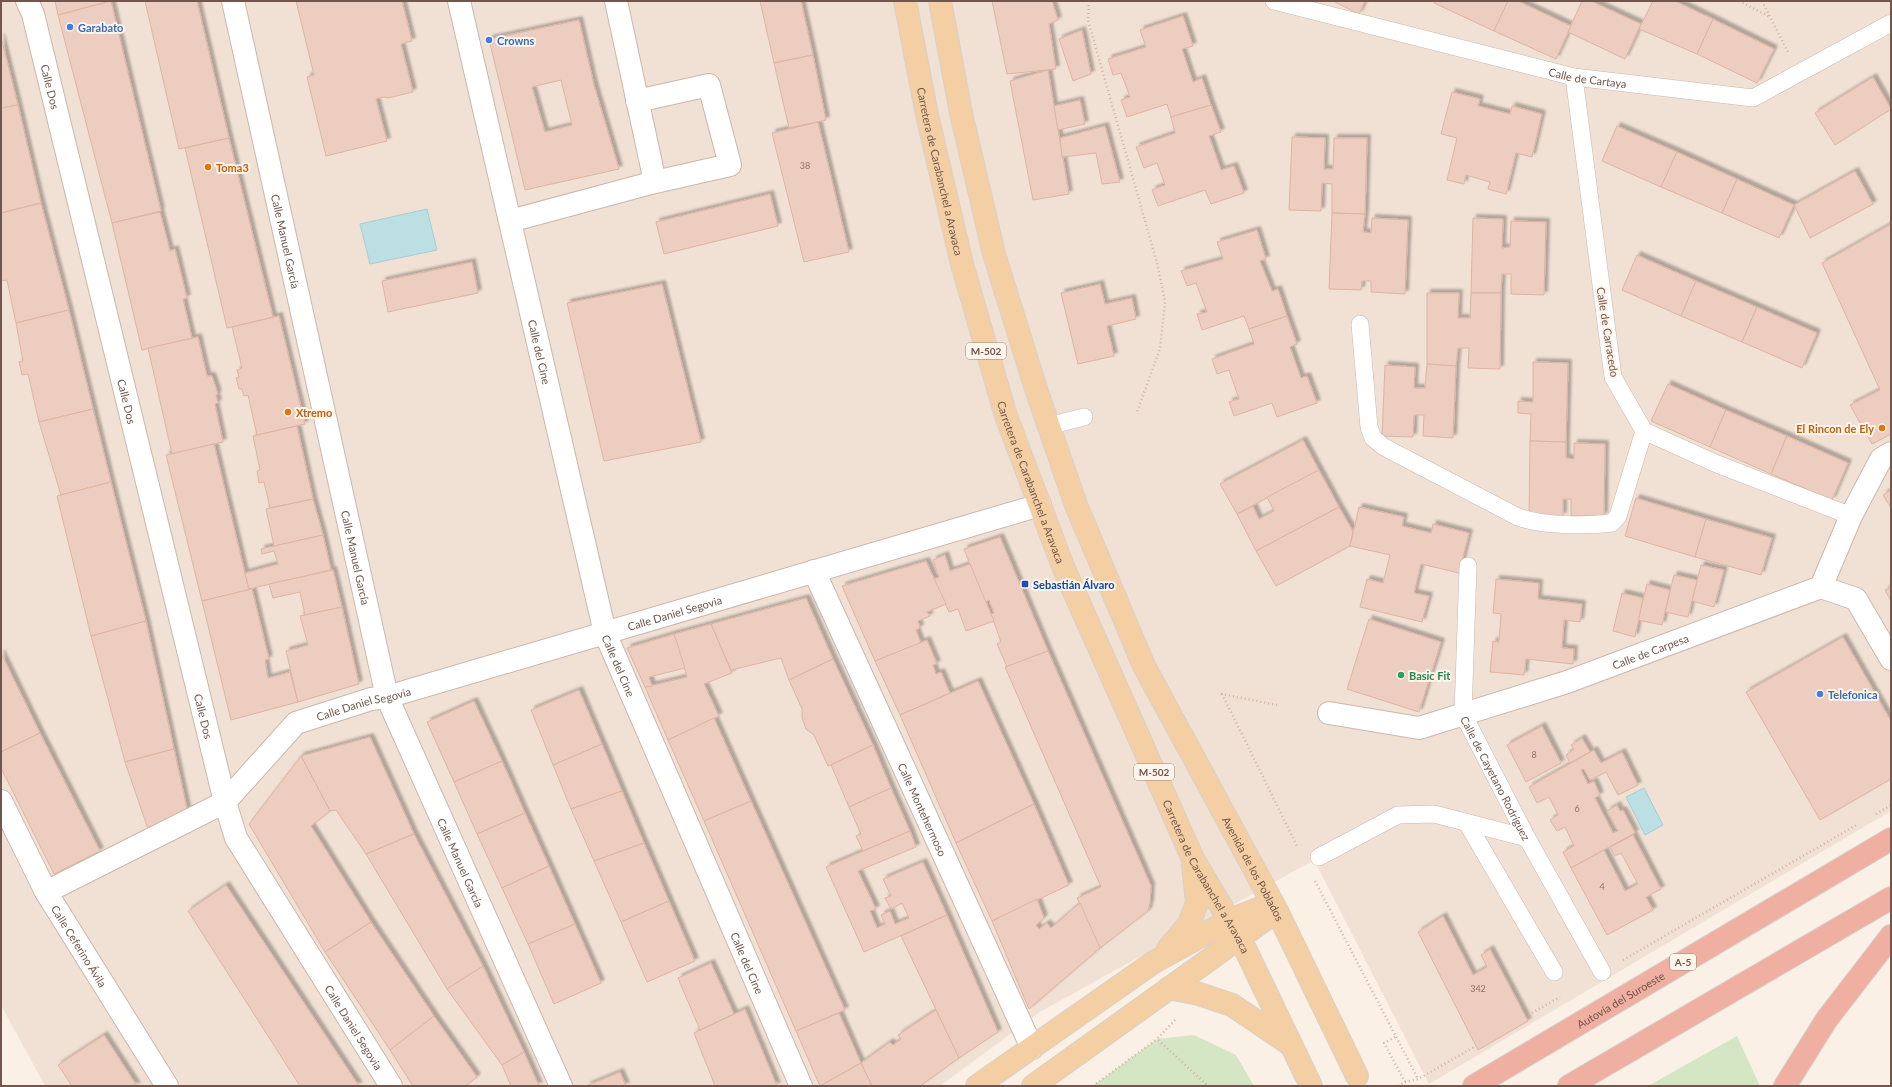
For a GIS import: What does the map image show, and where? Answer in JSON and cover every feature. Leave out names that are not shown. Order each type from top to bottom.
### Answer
[{"type":"highway","name":"Autovía del Suroeste","points":[[1474,1086],[1891,839]]},
{"type":"highway","points":[[1569,1086],[1891,898]]},
{"type":"highway","points":[[1785,1086],[1827,1019],[1891,936]]},
{"type":"main road","name":"Carretera de Carabanchel a Aravaca","points":[[905,1],[927,115],[962,264],[1000,400],[1064,569],[1193,859],[1235,929],[1311,1086]]},
{"type":"main road","name":"M-502","points":[[940,1],[961,113],[994,254],[1048,426]]},
{"type":"main road","name":"Avenida de los Poblados","points":[[1048,426],[1076,505],[1144,666],[1274,907],[1357,1076]]},
{"type":"main road","points":[[1161,958],[1188,924],[1197,903],[1193,859]]},
{"type":"main road","points":[[977,1086],[1161,958],[1235,929],[1274,907]]},
{"type":"main road","points":[[1033,1086],[1169,988],[1235,929]]},
{"type":"main road","points":[[1169,988],[1199,994],[1232,1005],[1292,1045]]},
{"type":"street","name":"Calle Dos","points":[[27,1],[33,14],[225,802]]},
{"type":"street","name":"Calle Manuel García","points":[[233,1],[387,697],[561,1086]]},
{"type":"street","name":"Calle del Cine","points":[[459,1],[606,633],[801,1086]]},
{"type":"street","points":[[616,1],[655,182]]},
{"type":"street","points":[[510,221],[655,182],[730,165],[710,86],[637,101]]},
{"type":"street","points":[[1891,453],[1881,459],[1851,516],[1821,587],[1856,599],[1891,659]]},
{"type":"street","name":"Calle Daniel Segovia","points":[[46,892],[225,802],[296,723],[371,699],[387,697],[1040,505]]},
{"type":"street","name":"Calle Montehermoso","points":[[814,571],[1032,1048]]},
{"type":"street","name":"Calle de Carpesa","points":[[1329,712],[1419,728],[1567,682],[1821,587]]},
{"type":"street","name":"Calle Ceferino Ávila","points":[[1,801],[46,892],[167,1086]]},
{"type":"street","name":"Calle Daniel Segovia","points":[[225,802],[236,838],[391,1086]]},
{"type":"lane","name":"Calle de Cartaya","points":[[1274,1],[1574,77],[1753,98],[1798,72],[1891,23]]},
{"type":"lane","name":"Calle de Carracedo","points":[[1574,77],[1613,377],[1644,431]]},
{"type":"lane","points":[[1360,324],[1369,427],[1373,438],[1384,446],[1528,521],[1598,525],[1612,523],[1618,516],[1644,431],[1717,464],[1851,516]]},
{"type":"lane","points":[[1048,426],[1084,417]]},
{"type":"lane","name":"Calle de Cayetano Rodríguez","points":[[1468,566],[1463,714],[1527,838],[1602,972]]},
{"type":"lane","points":[[1319,857],[1398,815],[1434,814],[1527,838]]},
{"type":"lane","points":[[1467,823],[1554,972]]},
{"type":"path","points":[[1089,1],[1088,20],[1157,263],[1165,301],[1160,349],[1137,412]]},
{"type":"path","points":[[1739,1],[1770,17]]},
{"type":"path","points":[[1762,1],[1798,72]]},
{"type":"path","points":[[1871,817],[1891,805]]},
{"type":"path","points":[[1602,972],[1864,821]]},
{"type":"path","points":[[1525,1017],[1564,994]]},
{"type":"path","points":[[1093,1086],[1157,1039],[1177,1018]]},
{"type":"path","points":[[1395,1037],[1384,1043],[1405,1082]]},
{"type":"path","points":[[1157,1039],[1208,1086]]},
{"type":"path","points":[[1398,1086],[1405,1082],[1418,1079],[1476,1046]]},
{"type":"shaded area","points":[[1,1],[1891,1],[1891,811],[1429,1084],[1314,860],[1040,1012],[940,1086],[45,1086],[1,1005]]},
{"type":"green space","points":[[1194,1035],[1236,1055],[1254,1086],[1093,1086],[1157,1039]]},
{"type":"green space","points":[[1737,1036],[1760,1086],[1648,1086]]},
{"type":"water","points":[[427,209],[437,250],[370,264],[360,224]]},
{"type":"water","points":[[1644,788],[1663,825],[1645,835],[1626,797]]},
{"type":"building","points":[[55,1],[103,1],[103,3],[58,15]]},
{"type":"building","points":[[111,1],[161,211],[112,223],[58,15]]},
{"type":"building","points":[[145,1],[197,1],[229,138],[179,149]]},
{"type":"building","points":[[296,1],[402,1],[412,41],[401,44],[413,92],[388,98],[384,97],[376,99],[387,141],[326,156],[307,77],[314,75]]},
{"type":"building","points":[[760,1],[801,1],[813,55],[774,63]]},
{"type":"building","points":[[992,1],[1052,1],[1058,20],[1049,24],[1056,69],[1007,74]]},
{"type":"building","points":[[1333,1],[1365,1],[1359,14]]},
{"type":"building","points":[[1435,1],[1508,1],[1494,31],[1434,3]]},
{"type":"building","points":[[1508,1],[1518,1],[1571,26],[1556,59],[1494,31]]},
{"type":"building","points":[[1582,1],[1591,1],[1641,24],[1625,59],[1568,32]]},
{"type":"building","points":[[1653,1],[1675,1],[1713,19],[1697,54],[1639,29]]},
{"type":"building","points":[[1183,16],[1193,46],[1182,49],[1193,82],[1202,78],[1211,105],[1171,117],[1167,104],[1127,117],[1121,100],[1130,97],[1121,73],[1113,75],[1108,59],[1146,47],[1140,30]]},
{"type":"building","points":[[1713,19],[1774,49],[1757,83],[1697,54]]},
{"type":"building","points":[[579,20],[594,85],[619,169],[525,190],[489,39]],"holes":[[[561,80],[572,125],[545,132],[532,87]]]},
{"type":"building","points":[[1082,30],[1091,74],[1073,81],[1059,39]]},
{"type":"building","points":[[1,37],[18,105],[1,108]]},
{"type":"building","points":[[813,55],[826,120],[789,128],[774,63]]},
{"type":"building","points":[[1048,70],[1069,194],[1033,200],[1010,81]]},
{"type":"building","points":[[1873,77],[1891,109],[1835,145],[1815,113]]},
{"type":"building","points":[[1452,92],[1480,99],[1478,106],[1510,114],[1512,106],[1542,114],[1532,157],[1516,153],[1506,194],[1488,189],[1490,182],[1466,175],[1464,184],[1447,180],[1457,138],[1441,134]]},
{"type":"building","points":[[1080,100],[1085,124],[1058,130],[1054,106]]},
{"type":"building","points":[[18,105],[41,203],[1,213],[1,108]]},
{"type":"building","points":[[1211,105],[1221,132],[1209,136],[1221,170],[1234,166],[1244,193],[1211,204],[1205,190],[1158,206],[1152,190],[1165,185],[1157,163],[1144,168],[1136,147],[1175,133],[1171,117]]},
{"type":"building","points":[[818,122],[849,252],[804,262],[772,133]]},
{"type":"building","points":[[1105,126],[1120,182],[1102,184],[1096,153],[1062,157],[1060,138]]},
{"type":"building","points":[[1617,126],[1677,152],[1661,187],[1602,161]]},
{"type":"building","points":[[1292,137],[1325,138],[1324,169],[1333,169],[1334,138],[1367,138],[1365,214],[1332,213],[1332,184],[1322,183],[1321,211],[1289,210]]},
{"type":"building","points":[[229,138],[273,317],[227,328],[185,148]]},
{"type":"building","points":[[1677,152],[1737,179],[1722,213],[1661,187]]},
{"type":"building","points":[[1855,171],[1873,204],[1810,238],[1794,205]]},
{"type":"building","points":[[1737,179],[1794,205],[1779,238],[1722,213]]},
{"type":"building","points":[[770,194],[778,226],[664,254],[656,222]]},
{"type":"building","points":[[41,203],[69,310],[16,323],[7,280],[1,281],[1,213]]},
{"type":"building","points":[[160,212],[170,251],[175,249],[187,298],[183,299],[192,338],[142,350],[112,223]]},
{"type":"building","points":[[1332,213],[1365,214],[1363,232],[1371,233],[1372,218],[1408,220],[1405,294],[1371,292],[1371,281],[1362,281],[1361,290],[1329,289]]},
{"type":"building","points":[[1473,218],[1503,219],[1502,248],[1510,247],[1511,221],[1546,222],[1544,295],[1511,294],[1511,274],[1502,274],[1501,293],[1471,293]]},
{"type":"building","points":[[1891,224],[1891,434],[1872,444],[1850,405],[1880,390],[1822,263]]},
{"type":"building","points":[[1257,230],[1266,259],[1260,261],[1272,291],[1278,289],[1287,316],[1249,329],[1244,316],[1202,330],[1197,314],[1207,312],[1196,283],[1187,286],[1181,271],[1223,259],[1217,242]]},
{"type":"building","points":[[1637,255],[1696,281],[1681,316],[1622,290]]},
{"type":"building","points":[[472,262],[478,293],[388,312],[382,281]]},
{"type":"building","points":[[1696,281],[1757,307],[1742,342],[1681,316]]},
{"type":"building","points":[[662,284],[701,442],[604,461],[567,303]]},
{"type":"building","points":[[1100,284],[1105,304],[1132,298],[1136,319],[1107,326],[1114,356],[1078,364],[1061,293]]},
{"type":"building","points":[[1427,293],[1459,293],[1458,318],[1470,318],[1471,293],[1501,293],[1500,369],[1468,368],[1469,348],[1458,348],[1456,366],[1427,364]]},
{"type":"building","points":[[1757,307],[1817,333],[1802,368],[1742,342]]},
{"type":"building","points":[[69,310],[93,409],[39,422],[28,374],[22,375],[19,362],[23,361],[16,323]]},
{"type":"building","points":[[279,316],[305,424],[257,435],[248,395],[244,396],[242,389],[239,389],[236,378],[239,377],[237,370],[242,368],[232,327]]},
{"type":"building","points":[[1287,316],[1297,344],[1290,347],[1301,378],[1307,376],[1317,403],[1277,417],[1272,403],[1234,416],[1229,402],[1239,399],[1229,370],[1217,374],[1212,359],[1254,344],[1249,329]]},
{"type":"building","points":[[198,337],[207,376],[212,376],[218,394],[216,395],[218,403],[215,404],[223,442],[172,454],[148,348]]},
{"type":"building","points":[[1533,362],[1568,363],[1566,442],[1530,441],[1531,414],[1518,413],[1518,401],[1533,402]]},
{"type":"building","points":[[1427,364],[1456,366],[1453,438],[1423,436],[1424,415],[1414,415],[1413,437],[1382,436],[1385,365],[1415,367],[1414,388],[1425,388]]},
{"type":"building","points":[[1668,384],[1726,410],[1710,447],[1651,421]]},
{"type":"building","points":[[93,409],[111,482],[61,495],[39,422]]},
{"type":"building","points":[[1726,410],[1787,436],[1771,474],[1710,447]]},
{"type":"building","points":[[297,426],[313,499],[270,508],[264,482],[259,483],[257,471],[260,470],[253,436]]},
{"type":"building","points":[[1787,436],[1848,463],[1832,500],[1771,474]]},
{"type":"building","points":[[1303,440],[1319,470],[1237,514],[1220,484]]},
{"type":"building","points":[[1530,441],[1566,442],[1566,458],[1574,459],[1574,443],[1605,444],[1604,516],[1571,516],[1571,499],[1563,499],[1563,516],[1529,516]]},
{"type":"building","points":[[214,444],[249,590],[202,601],[166,455]]},
{"type":"building","points":[[1319,470],[1339,507],[1256,551],[1237,514],[1253,506],[1259,519],[1274,511],[1267,497]]},
{"type":"building","points":[[111,482],[146,621],[91,636],[57,496]]},
{"type":"building","points":[[1891,490],[1891,508],[1883,495]]},
{"type":"building","points":[[1636,498],[1706,519],[1695,557],[1625,536]]},
{"type":"building","points":[[313,499],[323,535],[274,546],[266,509]]},
{"type":"building","points":[[1339,507],[1353,531],[1350,546],[1276,586],[1256,551]]},
{"type":"building","points":[[1359,507],[1404,517],[1402,526],[1431,533],[1433,524],[1469,533],[1459,573],[1421,564],[1414,593],[1429,596],[1422,622],[1360,607],[1367,579],[1383,583],[1390,555],[1350,546]]},
{"type":"building","points":[[1706,519],[1772,538],[1761,575],[1695,557]]},
{"type":"building","points":[[323,535],[331,570],[249,589],[245,573],[278,564],[274,551],[262,554],[261,549]]},
{"type":"building","points":[[1000,537],[1048,651],[1007,667],[997,644],[1001,642],[991,614],[994,613],[989,600],[985,602],[964,549]]},
{"type":"building","points":[[945,555],[950,571],[970,564],[994,621],[966,631],[958,609],[949,612],[934,579],[939,577],[933,560]]},
{"type":"building","points":[[926,561],[946,604],[927,612],[930,616],[918,621],[920,628],[916,630],[921,643],[875,661],[842,586]]},
{"type":"building","points":[[1701,565],[1724,570],[1714,607],[1692,601]]},
{"type":"building","points":[[333,570],[342,607],[305,615],[300,592],[273,598],[269,584]]},
{"type":"building","points":[[1674,575],[1697,580],[1688,617],[1665,612]]},
{"type":"building","points":[[1496,579],[1539,583],[1538,599],[1582,604],[1580,622],[1564,620],[1562,648],[1574,649],[1573,664],[1526,659],[1524,675],[1490,672],[1493,641],[1499,642],[1501,614],[1493,613]]},
{"type":"building","points":[[1647,584],[1670,590],[1662,625],[1638,620]]},
{"type":"building","points":[[1891,587],[1891,601],[1885,590]]},
{"type":"building","points":[[252,589],[269,659],[265,660],[268,678],[290,672],[298,702],[231,720],[202,601]]},
{"type":"building","points":[[1622,593],[1643,598],[1635,637],[1613,631]]},
{"type":"building","points":[[806,598],[833,659],[789,680],[781,658],[731,670],[711,624]]},
{"type":"building","points":[[342,607],[359,684],[298,702],[286,651],[308,645],[300,616]]},
{"type":"building","points":[[1369,619],[1441,642],[1419,712],[1347,689]]},
{"type":"building","points":[[146,621],[174,749],[125,762],[91,636]]},
{"type":"building","points":[[711,624],[732,673],[704,684],[719,716],[668,740],[645,687],[687,677],[674,634]]},
{"type":"building","points":[[674,634],[685,668],[649,677],[652,686],[645,687],[627,648]]},
{"type":"building","points":[[1843,637],[1891,721],[1891,779],[1820,820],[1746,692]]},
{"type":"building","points":[[927,640],[937,664],[933,665],[936,674],[941,672],[950,693],[900,715],[875,661]]},
{"type":"building","points":[[1048,651],[1151,886],[1148,911],[1100,948],[1077,898],[1101,887],[1005,667]]},
{"type":"building","points":[[1,653],[40,733],[1,752]]},
{"type":"building","points":[[833,659],[873,745],[828,766],[814,735],[806,729],[802,718],[802,709],[789,680]]},
{"type":"building","points":[[978,681],[1034,804],[956,843],[900,715]]},
{"type":"building","points":[[579,690],[602,744],[553,765],[531,710]]},
{"type":"building","points":[[474,701],[502,761],[454,782],[427,722]]},
{"type":"building","points":[[714,718],[751,801],[704,821],[668,740]]},
{"type":"building","points":[[1542,726],[1561,763],[1526,782],[1507,745]]},
{"type":"building","points":[[40,733],[100,851],[54,874],[1,768],[1,752]]},
{"type":"building","points":[[370,737],[414,834],[366,854],[336,810],[330,811],[301,756]]},
{"type":"building","points":[[1582,738],[1590,752],[1570,763],[1566,755],[1574,749],[1571,745]]},
{"type":"building","points":[[602,744],[622,791],[571,809],[553,765]]},
{"type":"building","points":[[873,745],[891,788],[849,807],[831,765]]},
{"type":"building","points":[[174,749],[188,813],[149,832],[125,762]]},
{"type":"building","points":[[1594,750],[1601,763],[1622,752],[1638,785],[1618,795],[1606,772],[1590,780],[1584,769],[1581,770],[1588,784],[1594,781],[1600,795],[1595,798],[1613,833],[1618,831],[1607,811],[1617,805],[1620,811],[1623,810],[1635,833],[1571,868],[1563,852],[1574,846],[1565,827],[1557,831],[1550,820],[1558,815],[1549,797],[1537,803],[1529,787]]},
{"type":"building","points":[[301,756],[330,811],[311,826],[371,922],[325,952],[249,824]]},
{"type":"building","points":[[502,761],[525,813],[477,834],[454,782]]},
{"type":"building","points":[[891,788],[910,831],[863,851],[856,836],[861,834],[849,807]]},
{"type":"building","points":[[622,791],[644,843],[594,861],[571,809]]},
{"type":"building","points":[[751,801],[845,1010],[796,1031],[704,821]]},
{"type":"building","points":[[1034,804],[1069,885],[992,921],[956,843]]},
{"type":"building","points":[[525,813],[549,866],[502,888],[477,834]]},
{"type":"building","points":[[910,831],[916,847],[858,871],[876,909],[870,911],[877,928],[885,924],[881,915],[890,911],[895,924],[909,918],[902,903],[891,909],[885,898],[891,896],[883,879],[923,862],[947,915],[864,952],[826,867]]},
{"type":"building","points":[[414,834],[483,966],[447,989],[366,854]]},
{"type":"building","points":[[1633,835],[1661,889],[1646,897],[1653,910],[1607,935],[1571,868],[1604,850],[1625,891],[1638,884],[1621,853],[1615,856],[1610,847]]},
{"type":"building","points":[[644,843],[669,901],[621,922],[594,861]]},
{"type":"building","points":[[549,866],[575,924],[528,944],[502,888]]},
{"type":"building","points":[[226,885],[359,1086],[300,1086],[188,911]]},
{"type":"building","points":[[1037,899],[1044,918],[1036,925],[1039,929],[1047,923],[1051,928],[1080,903],[1100,948],[1029,1009],[992,921]]},
{"type":"building","points":[[669,901],[695,961],[647,982],[621,922]]},
{"type":"building","points":[[947,915],[998,1032],[959,1058],[901,936]]},
{"type":"building","points":[[1443,916],[1473,975],[1487,967],[1481,955],[1490,949],[1528,1021],[1478,1050],[1418,932]]},
{"type":"building","points":[[371,922],[434,1016],[390,1050],[325,952]]},
{"type":"building","points":[[575,924],[601,983],[554,1004],[528,944]]},
{"type":"building","points":[[711,963],[734,1014],[700,1030],[678,978]]},
{"type":"building","points":[[483,966],[524,1052],[502,1065],[447,989]]},
{"type":"building","points":[[745,1009],[777,1086],[715,1086],[694,1033]]},
{"type":"building","points":[[936,1010],[959,1058],[920,1086],[872,1086],[861,1063],[890,1042],[893,1045],[901,1039],[898,1035]]},
{"type":"building","points":[[839,1013],[861,1063],[820,1086],[796,1031]]},
{"type":"building","points":[[434,1016],[477,1077],[465,1086],[413,1086],[390,1050]]},
{"type":"building","points":[[104,1035],[137,1086],[72,1086],[58,1065]]},
{"type":"building","points":[[524,1052],[539,1086],[511,1086],[502,1065]]},
{"type":"building","points":[[861,1063],[872,1086],[820,1086]]},
{"type":"building","points":[[620,1072],[626,1086],[586,1086]]},
{"type":"place","name":"Garabato","points":[[70,27]]},
{"type":"place","name":"Crowns","points":[[489,40]]},
{"type":"place","name":"Toma3","points":[[208,167]]},
{"type":"place","name":"Xtremo","points":[[288,412]]},
{"type":"place","name":"El Rincon de Ely","points":[[1882,428]]},
{"type":"place","name":"Sebastián Álvaro","points":[[1025,584]]},
{"type":"place","name":"Basic Fit","points":[[1401,675]]},
{"type":"place","name":"Telefonica","points":[[1820,694]]}]
